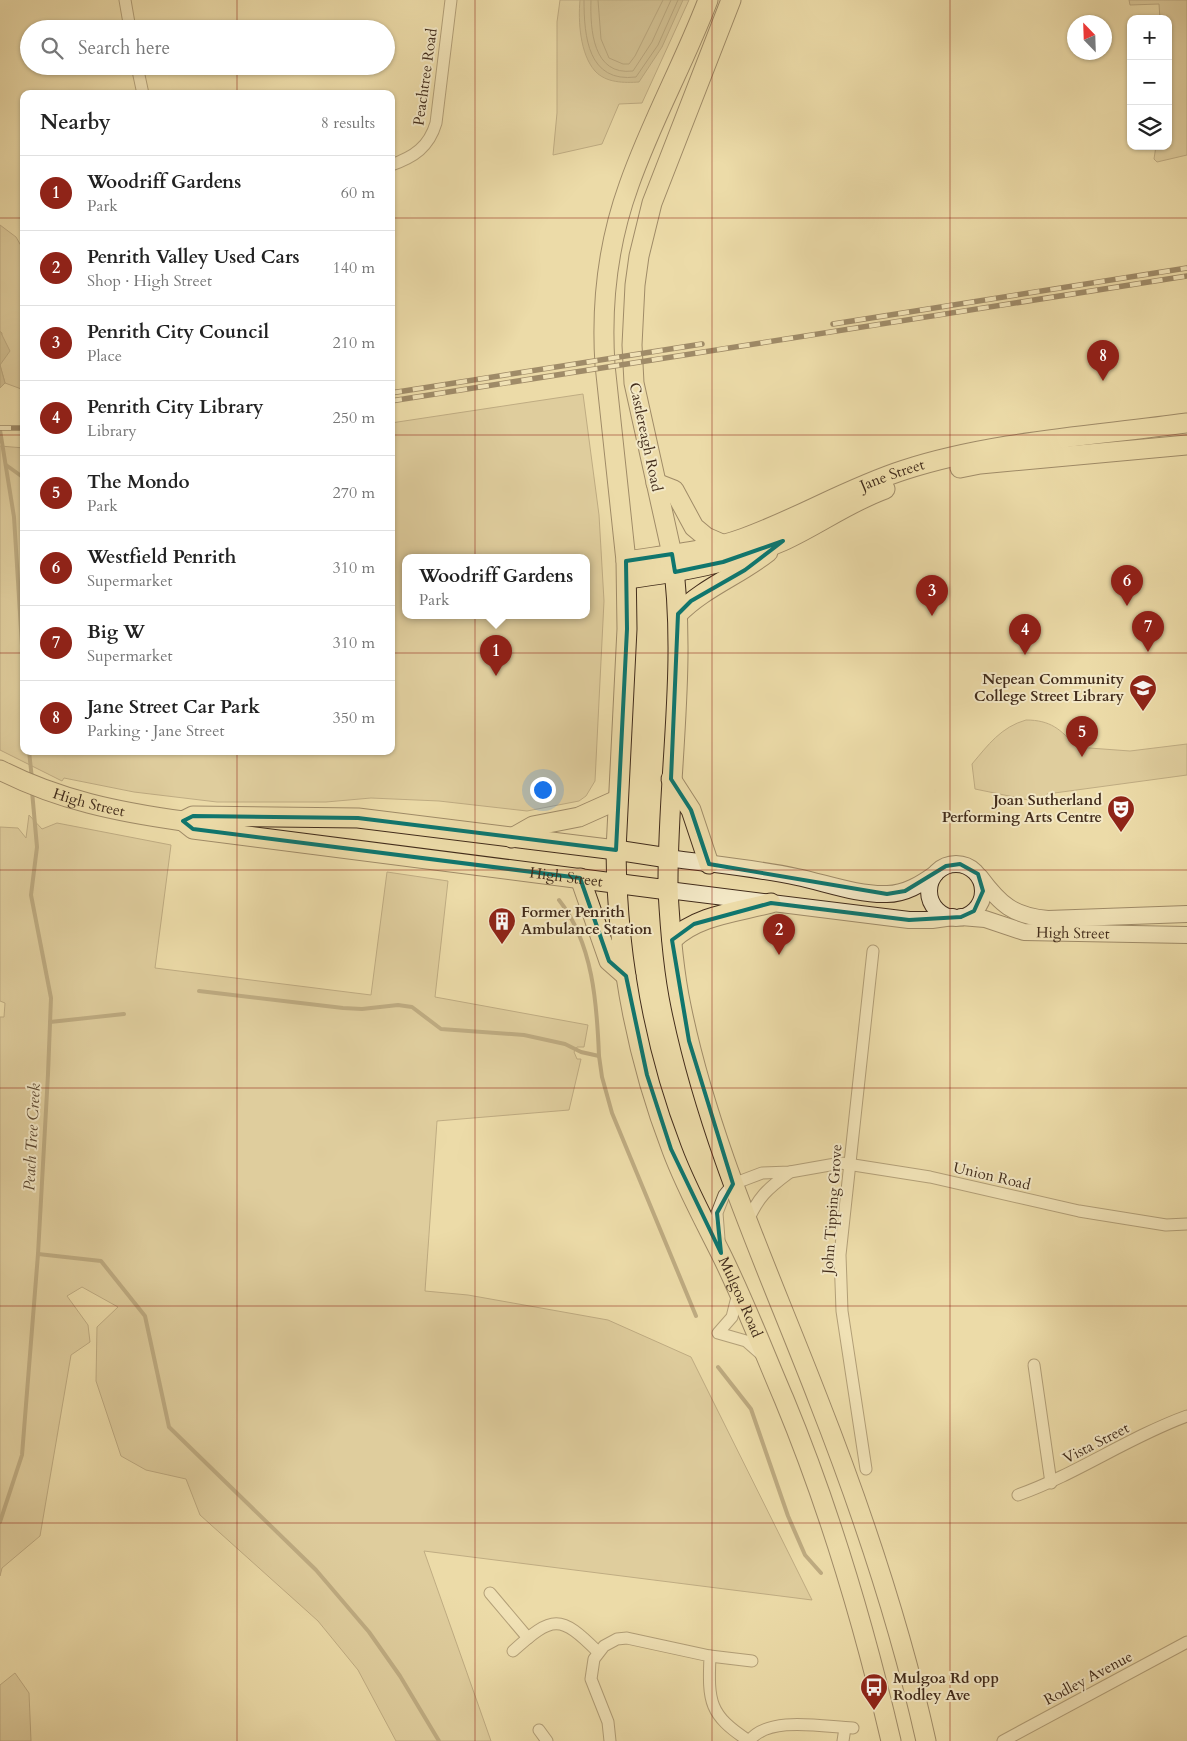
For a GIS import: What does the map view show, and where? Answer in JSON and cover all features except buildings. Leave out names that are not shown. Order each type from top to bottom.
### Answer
[{"type":"main road","name":"Castlereagh Road","points":[[616,850],[627,629],[627,577],[605,365],[604,341],[607,276],[629,184],[708,0]]},
{"type":"main road","name":"Castlereagh Road","points":[[668,890],[671,779],[677,689],[678,614],[673,563],[634,383],[632,310],[639,256],[652,203],[731,0]]},
{"type":"main road","name":"Jane Street","points":[[627,577],[673,563],[761,531],[845,492],[934,461],[991,449],[1187,424]]},
{"type":"main road","name":"Jane Street","points":[[673,563],[723,562],[783,541],[880,492],[943,472],[980,464],[1187,445]]},
{"type":"main road","points":[[656,483],[674,490],[694,527],[706,537],[722,544]]},
{"type":"main road","points":[[678,614],[691,601],[745,570],[783,541]]},
{"type":"main road","name":"High Street","points":[[0,770],[46,792],[109,810],[183,821],[194,816],[318,816],[358,818],[616,850],[795,876],[840,888],[887,894],[905,891],[922,884],[935,874]]},
{"type":"main road","points":[[671,779],[691,810],[709,864]]},
{"type":"main road","points":[[512,838],[533,826],[580,817],[617,800]]},
{"type":"main road","name":"High Street","points":[[183,821],[193,830],[908,920],[957,917],[985,919],[1024,932],[1187,936]]},
{"type":"main road","name":"Mulgoa Road","points":[[616,850],[617,883],[626,976],[638,1036],[659,1114],[683,1178],[721,1254],[767,1359],[804,1452],[852,1589],[866,1637],[891,1741]]},
{"type":"main road","points":[[960,864],[973,870],[980,877],[983,892],[982,898],[974,911],[957,917],[945,915],[933,904],[929,889],[935,874],[946,866],[960,864]]},
{"type":"main road","name":"High Street","points":[[980,877],[1004,906],[1031,918],[1187,914]]},
{"type":"main road","points":[[580,878],[609,961],[626,976]]},
{"type":"main road","points":[[668,890],[679,996],[688,1041],[708,1111],[747,1224],[819,1401],[870,1541],[909,1666],[926,1741]]},
{"type":"main road","points":[[672,940],[682,930],[694,924],[771,903]]},
{"type":"street","points":[[124,0],[128,20]]},
{"type":"street","name":"Peachtree Road","points":[[395,163],[418,153],[427,145],[433,135],[450,0]]},
{"type":"street","points":[[139,75],[142,90]]},
{"type":"street","name":"John Tipping Grove","points":[[866,1468],[842,1311],[840,1255],[873,951]]},
{"type":"street","name":"Union Road","points":[[733,1184],[762,1173],[790,1172],[829,1164],[849,1164],[930,1178],[1079,1211],[1166,1225],[1187,1224]]},
{"type":"street","name":"Union Road","points":[[747,1224],[755,1205],[767,1189],[790,1172]]},
{"type":"street","points":[[721,1254],[717,1213],[724,1195],[733,1184]]},
{"type":"street","points":[[738,1293],[732,1317],[718,1333],[746,1342],[767,1359]]},
{"type":"street","points":[[1034,1365],[1051,1484]]},
{"type":"street","name":"Vista Street","points":[[1018,1495],[1051,1484],[1163,1426],[1187,1416]]},
{"type":"street","points":[[490,1593],[528,1638]]},
{"type":"street","points":[[513,1651],[545,1626],[564,1624],[576,1631],[598,1652]]},
{"type":"street","points":[[610,1741],[608,1722],[591,1679],[592,1666],[598,1652],[610,1642],[622,1638],[710,1656],[752,1661]]},
{"type":"street","name":"Rodley Avenue","points":[[1003,1741],[1187,1642]]},
{"type":"street","points":[[710,1656],[710,1694],[714,1707],[728,1727],[749,1741],[758,1732],[773,1726],[849,1728],[843,1741]]},
{"type":"street","points":[[539,1730],[548,1741]]},
{"type":"highlighted area","points":[[783,541],[745,570],[691,601],[678,614],[671,779],[691,810],[709,864],[887,894],[905,891],[946,866],[960,864],[978,874],[983,891],[974,911],[961,917],[909,920],[771,903],[694,924],[672,940],[689,1041],[733,1184],[717,1213],[721,1253],[671,1149],[647,1075],[626,976],[609,961],[580,878],[193,829],[183,821],[193,816],[358,818],[616,850],[627,629],[626,561],[672,554],[675,572],[723,562]]},
{"type":"shaded area","points":[[560,0],[689,0],[642,103],[619,104],[602,144],[553,155],[557,113],[557,22]]},
{"type":"shaded area","points":[[1129,0],[1187,0],[1187,155],[1157,162],[1154,159],[1155,150],[1172,150],[1172,15],[1160,15],[1159,4],[1130,5]]},
{"type":"shaded area","points":[[0,225],[16,237],[20,244],[20,389],[5,383],[0,365],[2,333],[0,331]]},
{"type":"shaded area","points":[[583,394],[599,515],[604,601],[595,781],[586,796],[579,801],[527,811],[439,801],[371,798],[326,802],[217,802],[134,792],[64,778],[62,781],[0,750],[0,446],[20,448],[20,755],[395,755],[395,422]]},
{"type":"shaded area","points":[[1026,720],[1042,722],[1054,727],[1076,747],[1130,751],[1187,744],[1187,775],[1047,794],[1048,804],[975,789],[972,764],[1002,732]]},
{"type":"shaded area","points":[[29,815],[42,829],[57,823],[171,845],[155,968],[371,995],[387,872],[448,881],[435,997],[588,1025],[584,1047],[577,1047],[574,1052],[577,1059],[581,1059],[569,1110],[437,1121],[425,1291],[468,1295],[608,1320],[691,1357],[812,1600],[424,1551],[491,1741],[396,1741],[358,1670],[318,1621],[200,1515],[186,1479],[146,1470],[121,1456],[96,1381],[97,1327],[118,1307],[82,1287],[67,1296],[88,1325],[90,1342],[71,1355],[40,1536],[2,1568],[0,1576],[0,1017],[4,1017],[5,1003],[0,1001],[0,827],[18,828],[26,838]]},
{"type":"shaded area","points":[[15,1673],[29,1693],[31,1741],[0,1741],[0,1685]]},
{"type":"water","points":[[580,0],[683,0],[662,47],[639,82],[627,82],[604,78],[590,64],[581,37]]},
{"type":"water","points":[[0,331],[10,351],[0,365]]},
{"type":"water","points":[[0,365],[5,383],[0,388]]},
{"type":"waterway","name":"Peach Tree Creek","points":[[0,430],[14,517],[20,614]]},
{"type":"waterway","points":[[6,465],[20,475]]},
{"type":"waterway","name":"Peach Tree Creek","points":[[29,755],[32,779]]},
{"type":"waterway","name":"Peach Tree Creek","points":[[0,1522],[22,1455],[38,1254],[48,1074],[51,998],[31,895],[37,847],[32,791]]},
{"type":"waterway","points":[[559,900],[579,935],[586,955],[597,1016],[599,1056]]},
{"type":"waterway","points":[[199,991],[343,1008],[362,1009],[398,1005],[412,1007],[441,1029],[524,1035],[565,1044],[581,1052],[599,1056],[602,1077],[612,1113],[696,1316]]},
{"type":"waterway","points":[[50,1022],[124,1014]]},
{"type":"waterway","points":[[38,1254],[101,1261],[145,1316],[169,1427],[316,1570],[369,1632],[400,1676],[439,1741]]},
{"type":"waterway","points":[[718,1367],[751,1409],[788,1516],[805,1555],[821,1573]]},
{"type":"railway","points":[[833,324],[1187,268]]},
{"type":"railway","points":[[395,400],[1187,276]]},
{"type":"railway","points":[[395,392],[702,344]]},
{"type":"railway","points":[[0,428],[20,428]]},
{"type":"place","name":"Jane Street Car Park","points":[[1103,381]]},
{"type":"place","name":"Westfield Penrith","points":[[1127,606]]},
{"type":"place","name":"Penrith City Council","points":[[932,616]]},
{"type":"place","name":"Big W","points":[[1148,652]]},
{"type":"place","name":"Penrith City Library","points":[[1025,655]]},
{"type":"place","name":"Woodriff Gardens","points":[[496,676]]},
{"type":"place","name":"Nepean Community College Street Library","points":[[1143,712]]},
{"type":"place","name":"The Mondo","points":[[1082,757]]},
{"type":"place","name":"Joan Sutherland Performing Arts Centre","points":[[1121,833]]},
{"type":"place","name":"Former Penrith Ambulance Station","points":[[502,945]]},
{"type":"place","name":"Penrith Valley Used Cars","points":[[779,955]]},
{"type":"place","name":"Mulgoa Rd opp Rodley Ave","points":[[874,1711]]}]
